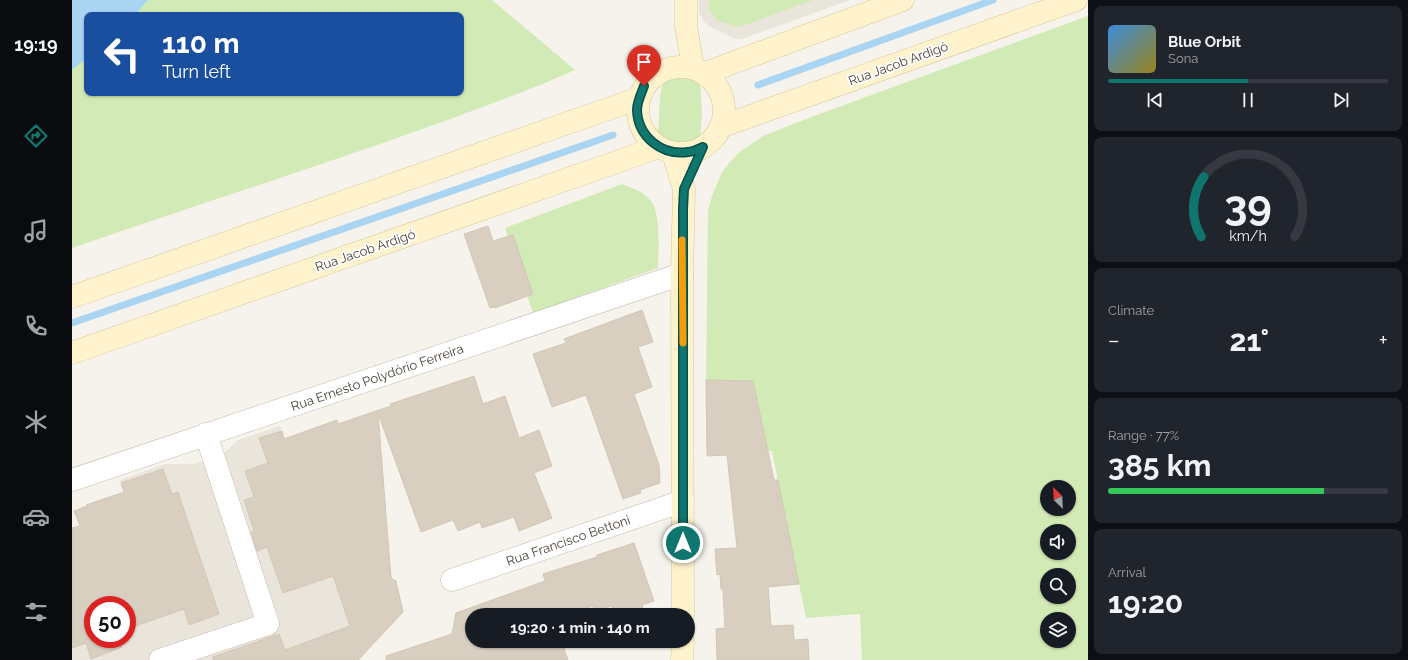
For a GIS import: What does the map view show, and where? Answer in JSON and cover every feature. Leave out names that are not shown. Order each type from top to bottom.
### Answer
[{"type":"main road","points":[[686,0],[686,26],[699,70],[714,81],[720,91],[724,103],[724,115],[720,127],[714,137],[703,147],[689,152],[666,150],[650,140],[640,126],[637,110],[639,98],[644,86],[653,76],[664,70],[676,67],[699,70],[903,0]]},
{"type":"main road","name":"Rua Jacob Ardigó","points":[[720,127],[1076,0]]},
{"type":"main road","points":[[664,70],[686,26]]},
{"type":"main road","points":[[72,297],[639,98]]},
{"type":"main road","points":[[684,608],[682,274],[684,189],[703,147]]},
{"type":"main road","points":[[666,150],[684,189]]},
{"type":"main road","name":"Rua Jacob Ardigó","points":[[72,353],[666,150]]},
{"type":"main road","points":[[682,660],[683,648]]},
{"type":"street","name":"Rua Ernesto Polydório Ferreira","points":[[72,480],[682,274]]},
{"type":"street","points":[[160,660],[268,624],[206,434]]},
{"type":"street","name":"Rua Francisco Bettoni","points":[[452,580],[683,501]]},
{"type":"shaded area","points":[[699,0],[850,0],[742,39],[735,39],[712,28],[704,22],[699,13]]},
{"type":"shaded area","points":[[280,426],[362,660],[72,660],[72,595],[150,569],[120,480],[165,464],[193,464],[222,455],[238,440]]},
{"type":"green space","points":[[148,0],[492,0],[575,70],[505,99],[386,142],[72,248],[72,70],[84,60],[84,96],[464,96],[464,12],[138,12]]},
{"type":"green space","points":[[709,0],[813,0],[739,27],[718,21],[709,10]]},
{"type":"green space","points":[[1088,16],[1088,660],[862,660],[860,614],[806,618],[772,451],[768,451],[753,381],[706,380],[708,211],[712,196],[722,172],[737,154],[763,136]]},
{"type":"green space","points":[[683,72],[700,80],[702,114],[700,138],[690,144],[678,145],[666,142],[658,134],[660,97],[664,77]]},
{"type":"green space","points":[[622,184],[637,190],[653,204],[658,221],[658,268],[533,313],[505,228]]},
{"type":"water","points":[[72,0],[148,0],[138,12],[84,12],[84,60],[72,70]]},
{"type":"building","points":[[488,226],[493,241],[513,235],[533,294],[495,308],[490,308],[464,234]]},
{"type":"building","points":[[642,310],[653,342],[638,347],[652,387],[634,394],[659,465],[660,483],[640,490],[641,493],[623,499],[586,395],[552,407],[533,354],[566,343],[564,339]]},
{"type":"building","points":[[474,376],[483,404],[505,396],[519,438],[539,430],[552,466],[534,473],[552,518],[519,531],[514,517],[482,528],[480,522],[458,531],[453,520],[421,532],[378,413],[391,578],[396,581],[403,612],[358,660],[213,660],[213,657],[279,634],[285,650],[350,626],[333,576],[283,593],[267,547],[257,551],[251,532],[254,531],[244,500],[254,497],[245,471],[268,463],[259,438],[282,431],[284,439],[337,420],[338,424],[391,406],[390,404]]},
{"type":"building","points":[[706,380],[753,381],[774,480],[778,480],[799,584],[768,587],[771,626],[793,625],[794,640],[808,639],[809,660],[717,660],[716,629],[725,628],[723,589],[721,589],[720,574],[717,575],[715,549],[737,548],[727,455],[707,456]]},
{"type":"building","points":[[163,469],[172,494],[178,492],[219,614],[189,625],[184,609],[136,626],[136,596],[84,596],[84,644],[72,648],[72,528],[80,526],[74,511],[87,506],[86,505],[124,492],[121,483]]},
{"type":"building","points":[[634,543],[654,601],[642,605],[643,608],[613,608],[612,606],[605,608],[594,608],[593,606],[587,608],[470,608],[545,581],[543,574],[597,557],[597,555]]},
{"type":"building","points":[[465,610],[465,648],[566,648],[564,649],[568,660],[386,660],[386,656],[452,634],[456,613]]},
{"type":"building","points":[[88,648],[119,648],[91,659]]},
{"type":"waterway","points":[[758,85],[993,0]]},
{"type":"waterway","points":[[72,323],[613,135]]},
{"type":"slow traffic","points":[[682,240],[683,343]]},
{"type":"route","points":[[644,86],[639,98],[637,110],[638,121],[650,140],[659,147],[673,152],[689,152],[703,147],[684,189],[682,289],[683,543]]}]
